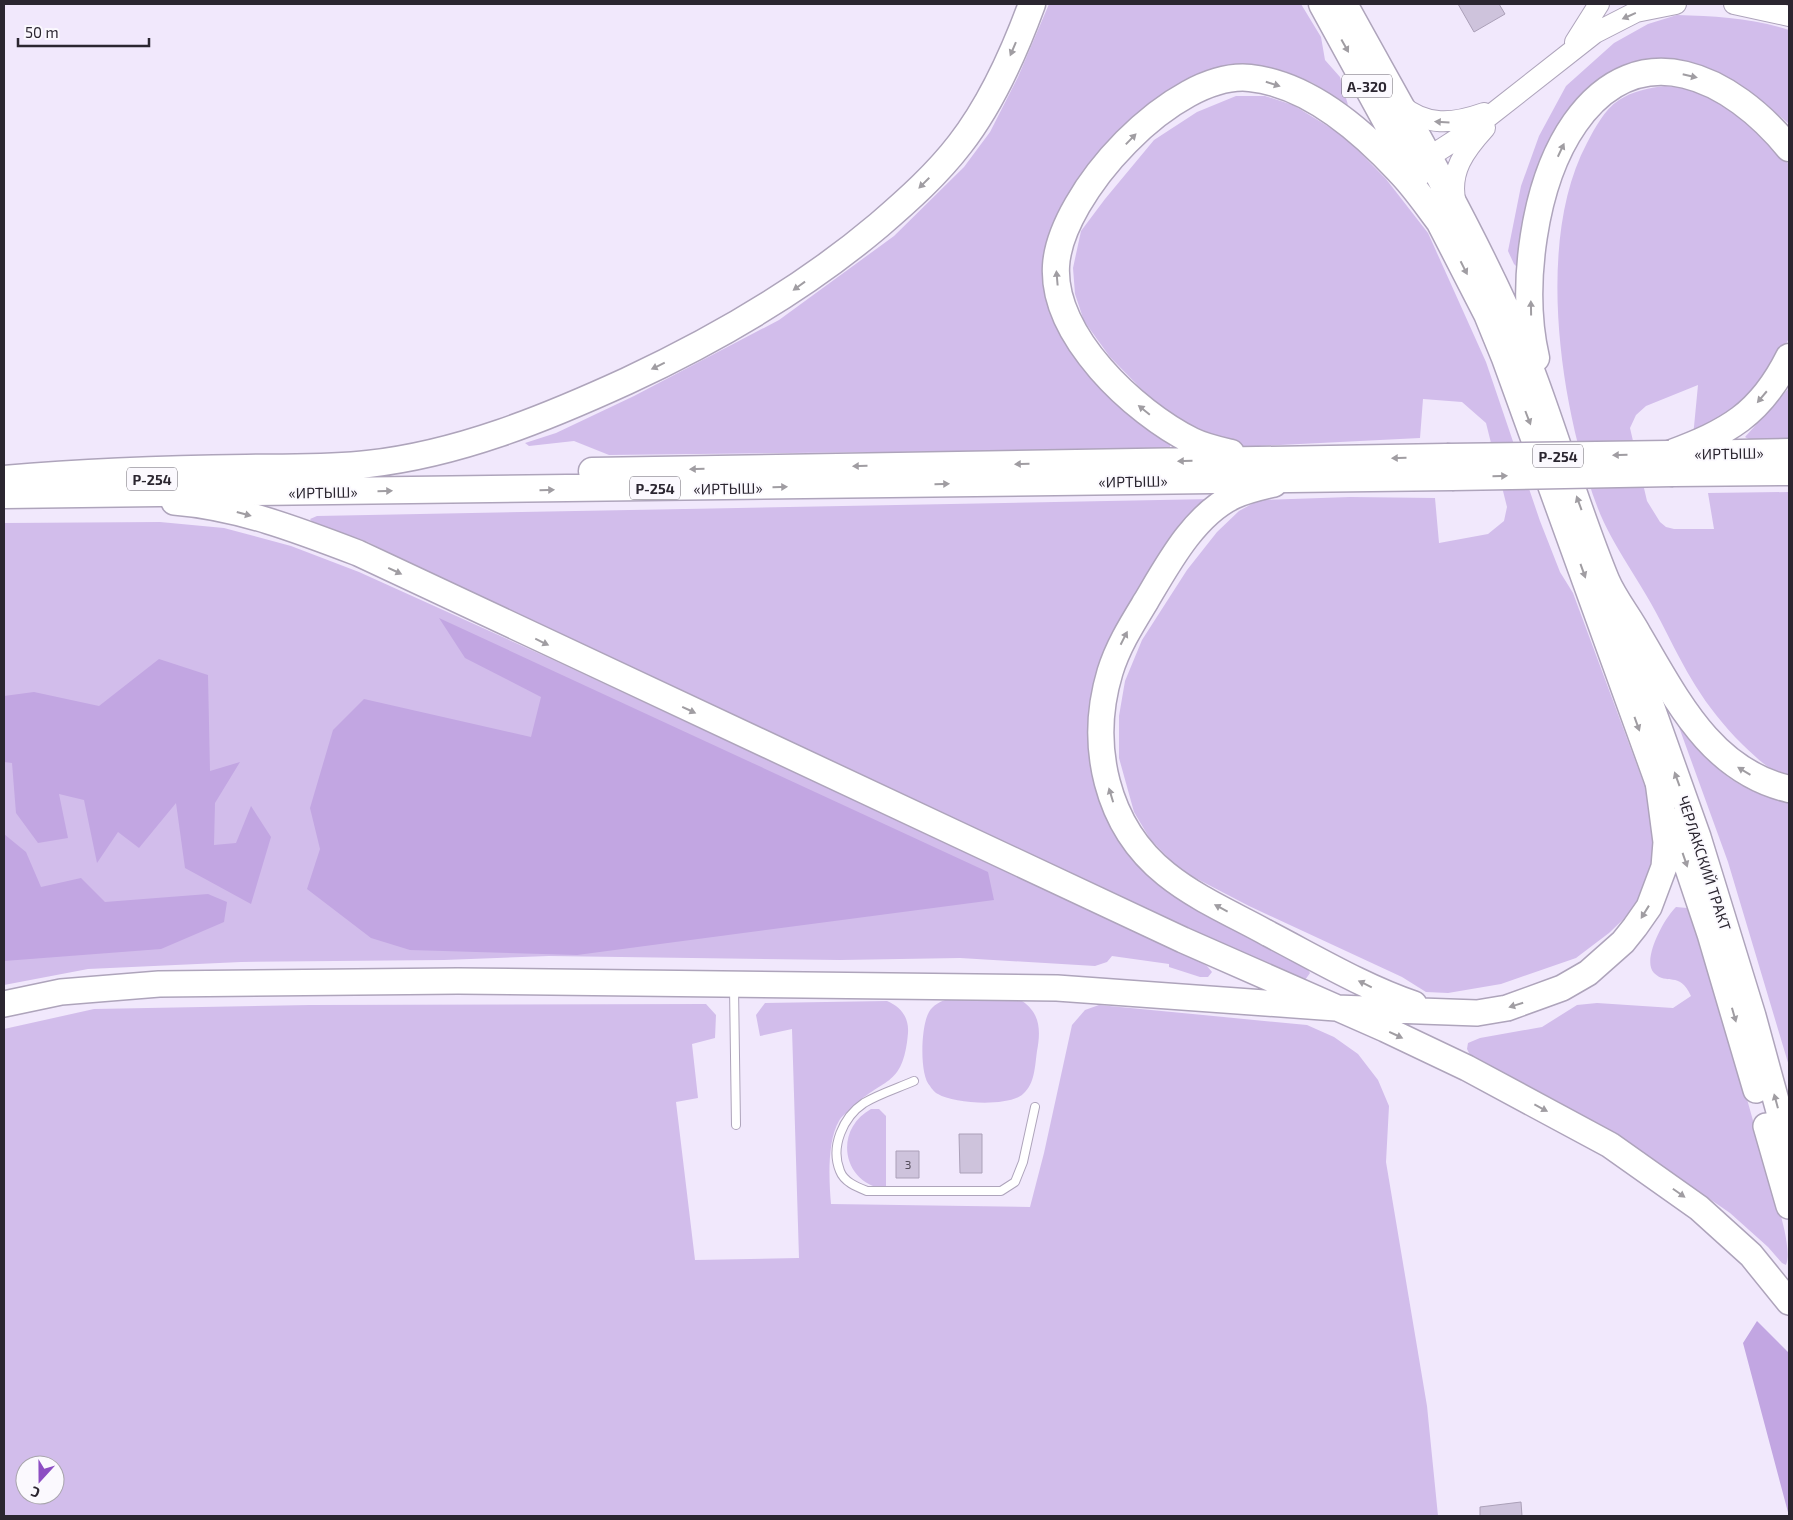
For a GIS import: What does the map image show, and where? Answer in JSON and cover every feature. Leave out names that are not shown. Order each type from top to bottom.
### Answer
[{"type":"highway","points":[[4,481],[95,471],[366,465],[458,446],[513,429],[597,395],[693,349],[766,308],[856,244],[911,196],[946,162],[981,114],[1011,54],[1032,4]]},
{"type":"highway","name":"А-320","points":[[1322,4],[1420,162],[1451,222]]},
{"type":"highway","name":"А-320","points":[[1344,4],[1399,104],[1420,162]]},
{"type":"highway","points":[[1551,424],[1535,352],[1531,322],[1530,290],[1535,235],[1540,206],[1557,158],[1566,138],[1587,109],[1612,87],[1640,75],[1659,72],[1687,75],[1716,86],[1743,103],[1768,124],[1789,148]]},
{"type":"highway","points":[[1286,460],[1241,455],[1193,441],[1146,412],[1121,389],[1088,352],[1067,318],[1057,284],[1058,250],[1070,217],[1080,200],[1133,136],[1173,102],[1211,82],[1229,78],[1249,78],[1281,86],[1310,99],[1361,134],[1451,222],[1505,308],[1551,424],[1607,582],[1682,706],[1712,745],[1743,772],[1765,782],[1789,789]]},
{"type":"highway","points":[[1451,222],[1505,358],[1658,781]]},
{"type":"highway","points":[[1671,464],[1746,416],[1772,386],[1789,357]]},
{"type":"highway","name":"«ИРТЫШ»","points":[[1671,464],[1789,452]]},
{"type":"highway","name":"«ИРТЫШ»","points":[[4,481],[1286,460],[1450,467]]},
{"type":"highway","name":"«ИРТЫШ»","points":[[1671,464],[1732,473],[1789,472]]},
{"type":"highway","name":"Р-254","points":[[1450,467],[1671,464]]},
{"type":"highway","name":"«ИРТЫШ»","points":[[4,495],[1307,479],[1450,467]]},
{"type":"highway","points":[[1732,473],[1789,478]]},
{"type":"main road","points":[[1307,479],[1277,483],[1234,496],[1209,514],[1172,558],[1127,632],[1110,671],[1101,717],[1100,740],[1107,781],[1121,821],[1132,838],[1145,854],[1172,878],[1205,899],[1364,984],[1397,998],[1443,1013]]},
{"type":"main road","points":[[4,501],[155,501],[195,504],[246,514],[318,538],[358,554],[1184,940],[1466,1068],[1610,1145],[1700,1208],[1751,1255],[1789,1302]]},
{"type":"main road","name":"ЧЕРЛАКСКИЙ ТРАКТ","points":[[1607,582],[1698,837],[1753,1016],[1789,1148]]},
{"type":"main road","points":[[4,1004],[61,992],[160,984],[458,981],[1057,988],[1336,1008],[1443,1013],[1508,1008],[1562,988],[1588,973],[1623,942],[1649,907],[1664,867],[1666,842],[1658,781]]},
{"type":"main road","name":"ЧЕРЛАКСКИЙ ТРАКТ","points":[[1658,781],[1710,934],[1789,1206]]},
{"type":"street","points":[[1566,54],[1585,29],[1599,4]]},
{"type":"street","points":[[1420,162],[1505,105],[1566,54],[1595,33],[1630,16],[1676,4]]},
{"type":"street","points":[[1734,4],[1789,15]]},
{"type":"street","points":[[1760,4],[1789,15]]},
{"type":"street","points":[[1399,104],[1410,113],[1422,118],[1446,123],[1468,119],[1505,105]]},
{"type":"street","points":[[1451,222],[1456,168],[1473,141],[1505,105]]},
{"type":"lane","points":[[734,985],[736,1125]]},
{"type":"lane","points":[[914,1081],[864,1104],[844,1123],[837,1149],[840,1172],[851,1185],[867,1191],[1001,1191],[1014,1182],[1017,1175],[1022,1162],[1035,1107]]},
{"type":"shaded area","points":[[1049,4],[1301,4],[1321,37],[1325,60],[1340,77],[1348,105],[1313,83],[1284,71],[1244,65],[1216,68],[1177,89],[1130,128],[1044,279],[1127,411],[1170,445],[1170,449],[609,455],[574,441],[529,446],[525,443],[556,433],[634,396],[779,320],[894,236],[964,167],[990,132],[1018,77]]},
{"type":"shaded area","points":[[1677,15],[1734,18],[1789,30],[1789,124],[1735,81],[1704,66],[1687,62],[1664,62],[1599,87],[1519,269],[1514,264],[1508,251],[1521,186],[1539,136],[1566,86],[1614,43],[1648,24]]},
{"type":"shaded area","points":[[1665,86],[1689,88],[1720,102],[1746,120],[1780,153],[1789,165],[1789,338],[1779,358],[1740,410],[1693,437],[1698,385],[1646,406],[1636,415],[1630,428],[1647,501],[1660,522],[1666,527],[1674,529],[1714,529],[1708,493],[1789,492],[1789,777],[1764,764],[1743,745],[1716,715],[1687,671],[1652,606],[1618,549],[1597,506],[1584,466],[1564,373],[1559,323],[1558,274],[1561,227],[1571,182],[1587,143],[1600,120],[1609,109],[1619,100],[1630,94]]},
{"type":"shaded area","points":[[1236,96],[1265,96],[1293,105],[1344,136],[1386,179],[1428,233],[1486,362],[1540,521],[1560,572],[1573,593],[1648,795],[1655,836],[1649,875],[1636,907],[1609,933],[1576,958],[1501,984],[1448,993],[1426,992],[1402,977],[1249,906],[1180,870],[1150,839],[1134,812],[1119,758],[1119,716],[1125,681],[1142,640],[1187,570],[1217,532],[1239,511],[1259,500],[1350,497],[1435,498],[1439,543],[1488,534],[1504,521],[1507,507],[1486,423],[1462,402],[1423,399],[1420,438],[1239,447],[1196,433],[1158,406],[1110,357],[1084,321],[1075,294],[1073,268],[1081,231],[1154,140],[1197,112]]},
{"type":"shaded area","points":[[1789,388],[1789,439],[1750,440],[1745,437]]},
{"type":"shaded area","points":[[1212,499],[1105,656],[1121,838],[1305,965],[1310,973],[1305,980],[1289,975],[471,595],[368,542],[313,523],[310,519],[317,516]]},
{"type":"shaded area","points":[[160,522],[224,528],[291,546],[359,572],[549,658],[1191,957],[1207,966],[1212,972],[1208,977],[1200,977],[1169,967],[1169,964],[1112,956],[1107,962],[1095,966],[960,958],[840,960],[549,956],[444,960],[241,962],[88,969],[4,985],[4,523]]},
{"type":"shaded area","points":[[439,618],[988,872],[994,900],[577,955],[410,950],[371,938],[307,889],[320,849],[310,808],[333,730],[364,699],[531,737],[541,697],[465,658]]},
{"type":"shaded area","points":[[159,659],[208,675],[210,771],[240,762],[215,803],[214,845],[236,843],[251,806],[271,837],[251,904],[185,868],[176,803],[139,848],[118,832],[97,863],[84,800],[59,794],[68,838],[38,843],[16,813],[12,763],[4,762],[4,696],[34,692],[99,706]]},
{"type":"shaded area","points":[[1667,694],[1689,734],[1714,765],[1746,788],[1789,803],[1789,1066],[1728,862]]},
{"type":"shaded area","points":[[4,834],[26,852],[41,887],[81,878],[105,902],[208,894],[227,902],[224,922],[161,949],[4,961]]},
{"type":"shaded area","points":[[1676,907],[1687,908],[1690,914],[1730,1040],[1782,1221],[1788,1257],[1786,1265],[1730,1213],[1646,1155],[1559,1102],[1470,1055],[1467,1049],[1468,1043],[1480,1038],[1542,1027],[1577,1005],[1597,1003],[1673,1008],[1691,996],[1682,983],[1659,977],[1651,967],[1650,959],[1656,939],[1671,912]]},
{"type":"shaded area","points":[[947,999],[1022,1001],[1032,1011],[1038,1023],[1038,1043],[1032,1080],[1023,1094],[1006,1101],[981,1103],[956,1100],[933,1090],[926,1080],[924,1072],[922,1050],[924,1028],[929,1012],[937,1004]]},
{"type":"shaded area","points":[[887,1001],[903,1013],[907,1022],[908,1033],[905,1051],[896,1073],[861,1099],[844,1115],[835,1129],[830,1161],[831,1204],[1030,1207],[1072,1025],[1085,1010],[1099,1005],[1307,1025],[1334,1037],[1358,1054],[1378,1080],[1389,1106],[1386,1162],[1427,1406],[1438,1516],[4,1516],[4,1029],[94,1009],[310,1005],[706,1004],[716,1015],[715,1038],[692,1044],[698,1098],[676,1102],[695,1260],[799,1258],[792,1029],[760,1036],[756,1015],[765,1003]]},
{"type":"shaded area","points":[[871,1109],[879,1109],[886,1116],[886,1189],[871,1185],[860,1177],[852,1167],[848,1155],[847,1142],[851,1130],[859,1118]]},
{"type":"shaded area","points":[[1757,1321],[1789,1353],[1789,1516],[1743,1343]]},
{"type":"building","points":[[1458,4],[1499,4],[1505,14],[1474,32]]},
{"type":"building","points":[[959,1134],[982,1134],[982,1173],[960,1173]]},
{"type":"building","points":[[896,1151],[919,1151],[919,1178],[896,1178]]},
{"type":"building","points":[[1521,1502],[1522,1516],[1480,1516],[1480,1507]]}]
